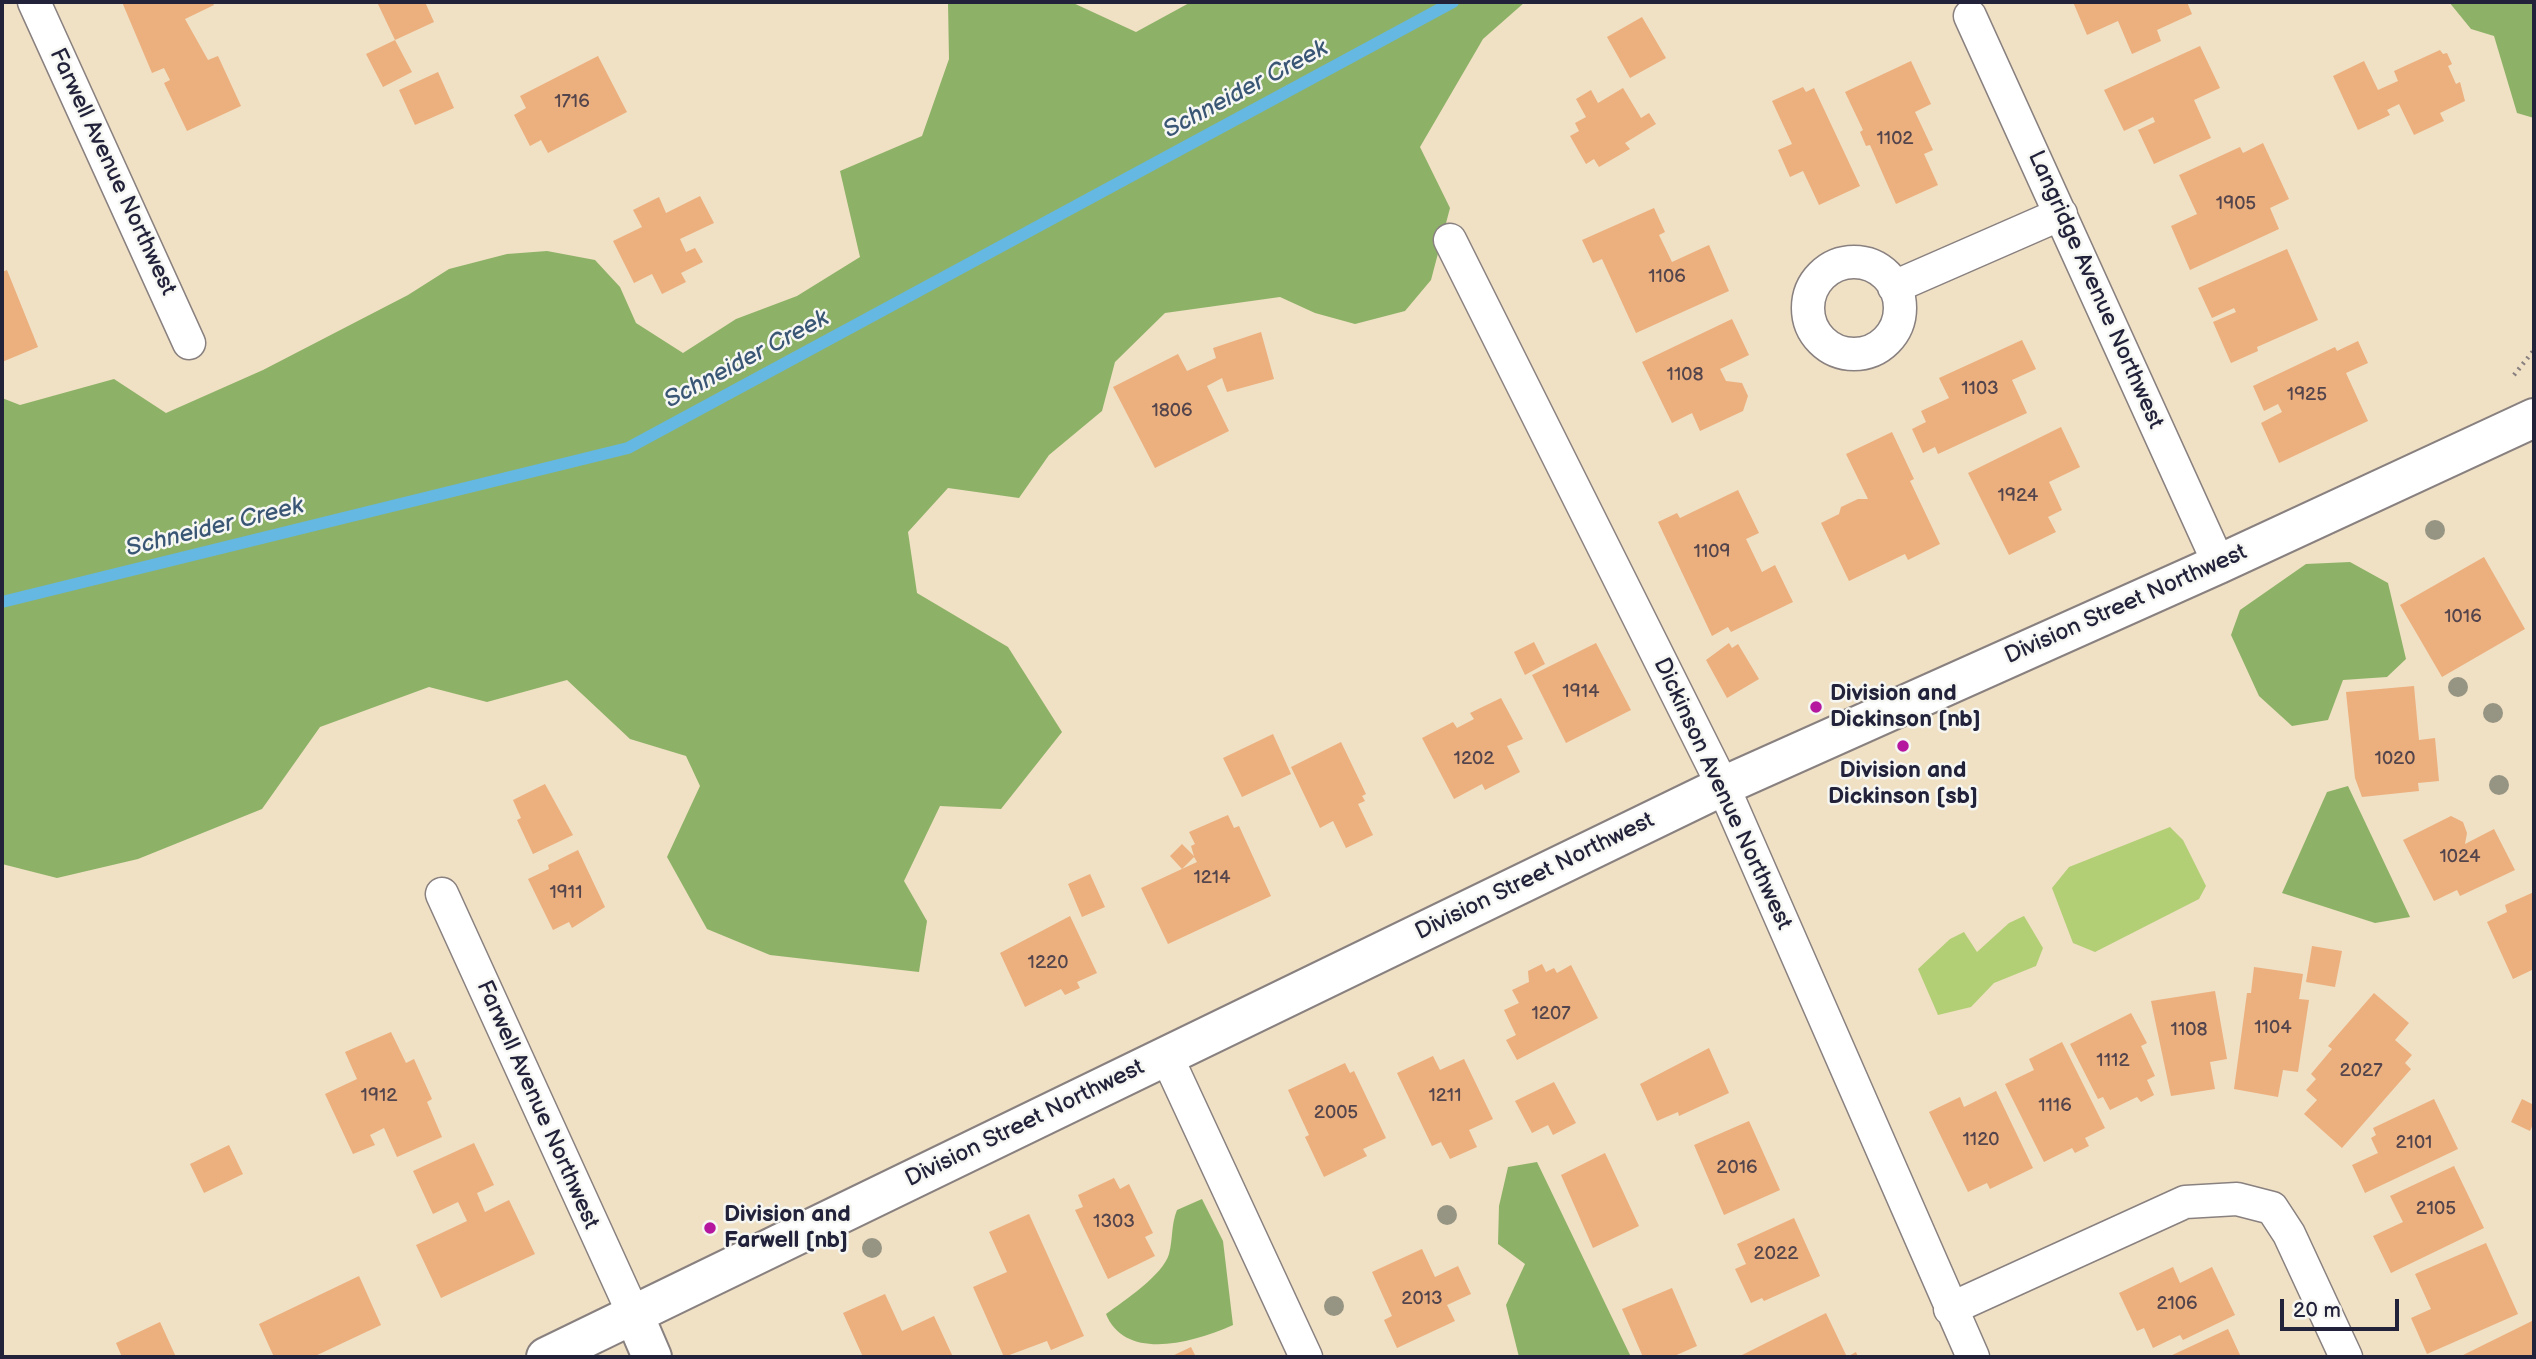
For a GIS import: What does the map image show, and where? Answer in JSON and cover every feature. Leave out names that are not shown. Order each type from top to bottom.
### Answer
[{"type":"street","name":"Farwell Avenue Northwest","points":[[34,2],[189,343]]},
{"type":"street","name":"Langridge Avenue Northwest","points":[[1970,16],[2219,564]]},
{"type":"street","points":[[1894,287],[2061,214]]},
{"type":"street","name":"Dickinson Avenue Northwest","points":[[1450,240],[1723,786],[1973,1357]]},
{"type":"street","name":"Division Street Northwest","points":[[546,1357],[1723,786],[2219,564],[2534,418]]},
{"type":"street","name":"Farwell Avenue Northwest","points":[[442,894],[634,1315]]},
{"type":"street","points":[[1166,1055],[1306,1357]]},
{"type":"street","points":[[1950,1309],[2185,1202],[2236,1199],[2272,1208],[2289,1234],[2346,1357]]},
{"type":"street","points":[[634,1315],[652,1357]]},
{"type":"path","points":[[2514,375],[2534,350]]},
{"type":"green space","points":[[948,2],[1071,2],[1136,32],[1191,2],[1525,2],[1483,39],[1420,147],[1450,208],[1431,280],[1405,311],[1355,324],[1315,313],[1280,297],[1165,313],[1115,362],[1102,411],[1049,455],[1019,498],[948,488],[908,532],[917,593],[1008,647],[1062,732],[1001,809],[940,806],[904,881],[927,921],[919,972],[770,955],[707,929],[667,857],[700,786],[686,756],[630,739],[567,680],[487,702],[429,687],[320,727],[262,809],[138,859],[57,878],[2,864],[2,398],[20,405],[114,379],[166,413],[263,370],[408,295],[449,269],[507,254],[547,251],[595,260],[620,287],[636,323],[683,353],[736,319],[797,296],[860,257],[840,171],[922,136],[949,59]]},
{"type":"green space","points":[[2449,2],[2531,2],[2534,8],[2534,118],[2517,113],[2494,36],[2471,29]]},
{"type":"green space","points":[[2350,562],[2388,583],[2406,659],[2387,677],[2343,680],[2328,720],[2292,726],[2259,696],[2231,635],[2240,610],[2306,564]]},
{"type":"green space","points":[[2348,786],[2410,917],[2375,923],[2282,893],[2327,792]]},
{"type":"green space","points":[[2170,827],[2183,840],[2206,886],[2199,899],[2095,952],[2073,943],[2052,888],[2069,867]]},
{"type":"green space","points":[[2024,916],[2043,948],[2036,966],[1994,983],[1971,1007],[1938,1015],[1918,969],[1950,939],[1964,932],[1977,952],[2009,923]]},
{"type":"green space","points":[[1537,1162],[1631,1357],[1519,1357],[1506,1305],[1525,1264],[1498,1244],[1499,1206],[1508,1167]]},
{"type":"green space","points":[[1202,1199],[1223,1241],[1233,1325],[1177,1343],[1142,1343],[1127,1338],[1115,1328],[1106,1314],[1142,1287],[1159,1270],[1169,1254],[1177,1210]]},
{"type":"building","points":[[122,2],[212,2],[214,5],[185,19],[208,60],[218,56],[241,106],[187,131],[164,83],[170,80],[164,68],[152,73]]},
{"type":"building","points":[[377,2],[425,2],[434,22],[395,40]]},
{"type":"building","points":[[2073,2],[2187,2],[2192,14],[2157,30],[2161,41],[2132,54],[2118,21],[2087,35]]},
{"type":"building","points":[[1642,17],[1666,58],[1630,78],[1607,37]]},
{"type":"building","points":[[395,40],[412,72],[383,87],[366,54]]},
{"type":"building","points":[[2200,46],[2220,88],[2194,100],[2211,138],[2154,164],[2138,130],[2155,122],[2153,117],[2124,131],[2104,90]]},
{"type":"building","points":[[2440,50],[2443,54],[2447,53],[2452,64],[2448,66],[2456,84],[2460,82],[2465,101],[2440,113],[2444,121],[2414,135],[2399,104],[2387,110],[2390,115],[2358,130],[2333,76],[2364,61],[2378,90],[2398,81],[2394,71]]},
{"type":"building","points":[[598,56],[627,112],[548,153],[541,140],[530,146],[514,115],[526,108],[520,96]]},
{"type":"building","points":[[1911,61],[1931,104],[1915,112],[1933,150],[1924,154],[1938,185],[1896,204],[1870,145],[1866,146],[1860,132],[1863,130],[1845,92]]},
{"type":"building","points":[[438,72],[454,108],[415,125],[399,90]]},
{"type":"building","points":[[1803,87],[1806,92],[1814,88],[1860,186],[1819,205],[1803,171],[1790,177],[1778,150],[1792,144],[1772,101]]},
{"type":"building","points":[[1623,88],[1641,118],[1649,113],[1656,124],[1625,143],[1630,149],[1599,167],[1594,159],[1586,164],[1570,136],[1579,131],[1575,123],[1586,117],[1576,99],[1591,90],[1598,103]]},
{"type":"building","points":[[2263,143],[2289,199],[2270,208],[2279,229],[2190,270],[2171,226],[2197,214],[2179,175],[2240,147],[2243,153]]},
{"type":"building","points":[[700,196],[714,223],[680,239],[686,252],[695,248],[703,262],[681,273],[686,282],[662,294],[652,274],[634,283],[613,241],[642,227],[633,210],[659,197],[666,213]]},
{"type":"building","points":[[1654,208],[1665,232],[1659,235],[1672,262],[1709,245],[1729,291],[1636,333],[1602,259],[1593,263],[1582,240]]},
{"type":"building","points":[[2287,249],[2318,320],[2257,347],[2258,351],[2231,363],[2213,322],[2236,312],[2234,308],[2212,318],[2198,288]]},
{"type":"building","points":[[7,270],[38,347],[2,362],[2,272]]},
{"type":"building","points":[[1732,319],[1749,355],[1720,369],[1726,381],[1742,383],[1748,396],[1743,411],[1700,431],[1692,413],[1672,423],[1642,362]]},
{"type":"building","points":[[1261,332],[1274,379],[1227,392],[1222,378],[1207,386],[1229,431],[1155,468],[1113,387],[1178,354],[1187,371],[1216,358],[1213,348]]},
{"type":"building","points":[[2022,340],[2036,369],[2012,380],[2027,413],[1938,454],[1935,447],[1923,453],[1912,429],[1926,422],[1921,411],[1949,398],[1939,378]]},
{"type":"building","points":[[2358,341],[2368,363],[2346,373],[2368,421],[2279,463],[2261,423],[2282,412],[2278,404],[2264,411],[2253,386],[2335,347],[2337,351]]},
{"type":"building","points":[[2061,427],[2080,467],[2049,482],[2062,510],[2048,517],[2056,532],[2009,555],[1968,473]]},
{"type":"building","points":[[1892,432],[1914,479],[1910,481],[1940,544],[1908,560],[1905,554],[1849,581],[1821,523],[1839,514],[1841,507],[1858,499],[1868,499],[1846,454]]},
{"type":"building","points":[[1738,490],[1759,533],[1746,539],[1762,572],[1775,565],[1793,602],[1731,632],[1728,627],[1712,636],[1658,522],[1677,513],[1680,518]]},
{"type":"building","points":[[2484,557],[2525,629],[2442,677],[2400,605]]},
{"type":"building","points":[[1534,642],[1545,664],[1525,675],[1514,652]]},
{"type":"building","points":[[1596,643],[1631,710],[1566,743],[1532,675]]},
{"type":"building","points":[[1729,643],[1732,648],[1738,644],[1759,679],[1727,698],[1706,660]]},
{"type":"building","points":[[2414,686],[2419,740],[2435,738],[2439,781],[2418,783],[2419,791],[2362,797],[2355,778],[2346,692]]},
{"type":"building","points":[[1501,698],[1523,739],[1507,746],[1520,772],[1485,790],[1482,784],[1454,799],[1422,738],[1453,722],[1457,728],[1474,719],[1470,713]]},
{"type":"building","points":[[1273,734],[1291,774],[1242,797],[1223,758]]},
{"type":"building","points":[[1341,742],[1366,794],[1362,796],[1365,801],[1358,804],[1373,835],[1346,848],[1333,821],[1320,828],[1291,767]]},
{"type":"building","points":[[545,784],[573,835],[533,854],[517,820],[521,818],[513,800]]},
{"type":"building","points":[[1228,815],[1234,828],[1239,826],[1271,896],[1168,944],[1141,888],[1182,869],[1170,856],[1182,844],[1194,856],[1191,846],[1195,844],[1189,832]],"holes":[[[1194,857],[1197,862],[1182,869]]]},
{"type":"building","points":[[2451,816],[2463,822],[2467,833],[2465,844],[2494,829],[2515,870],[2460,896],[2457,890],[2434,901],[2403,840]]},
{"type":"building","points":[[578,850],[605,907],[572,928],[569,922],[553,930],[528,879]]},
{"type":"building","points":[[1090,874],[1105,907],[1082,917],[1068,884]]},
{"type":"building","points":[[2534,892],[2534,969],[2513,979],[2487,922],[2507,912],[2505,905]]},
{"type":"building","points":[[1070,916],[1097,973],[1077,982],[1080,988],[1065,995],[1061,989],[1025,1007],[1000,953]]},
{"type":"building","points":[[2312,946],[2342,951],[2335,987],[2306,982]]},
{"type":"building","points":[[1542,964],[1546,972],[1554,968],[1557,973],[1571,965],[1598,1018],[1517,1060],[1506,1040],[1516,1035],[1504,1010],[1519,1003],[1512,990],[1529,982],[1528,971]]},
{"type":"building","points":[[2254,967],[2303,974],[2299,999],[2309,1000],[2298,1072],[2283,1070],[2278,1097],[2234,1089],[2247,993],[2251,993]]},
{"type":"building","points":[[2215,991],[2227,1059],[2210,1062],[2215,1089],[2171,1096],[2151,1001]]},
{"type":"building","points":[[2374,993],[2409,1023],[2395,1040],[2412,1055],[2405,1063],[2411,1069],[2342,1148],[2304,1114],[2317,1100],[2306,1090],[2316,1079],[2311,1074],[2332,1049],[2328,1046]]},
{"type":"building","points":[[2131,1013],[2147,1043],[2141,1046],[2155,1076],[2147,1080],[2154,1095],[2141,1102],[2137,1097],[2110,1110],[2103,1097],[2098,1099],[2070,1044]]},
{"type":"building","points":[[391,1032],[406,1063],[414,1059],[432,1099],[427,1102],[442,1137],[397,1157],[384,1128],[370,1135],[375,1145],[353,1154],[325,1094],[357,1079],[345,1052]]},
{"type":"building","points":[[2062,1042],[2105,1128],[2085,1138],[2089,1146],[2075,1153],[2072,1148],[2044,1162],[2005,1084],[2034,1070],[2029,1059]]},
{"type":"building","points":[[1709,1048],[1729,1093],[1679,1116],[1678,1112],[1657,1121],[1640,1084]]},
{"type":"building","points":[[1433,1056],[1440,1070],[1464,1059],[1493,1119],[1469,1130],[1477,1147],[1450,1159],[1441,1142],[1432,1146],[1397,1073]]},
{"type":"building","points":[[1345,1063],[1350,1073],[1354,1071],[1386,1138],[1363,1149],[1367,1156],[1324,1177],[1305,1137],[1309,1135],[1288,1090]]},
{"type":"building","points":[[1554,1082],[1576,1123],[1553,1135],[1548,1125],[1532,1133],[1515,1101]]},
{"type":"building","points":[[1996,1091],[2033,1168],[1990,1189],[1987,1183],[1968,1192],[1929,1112],[1960,1097],[1964,1107]]},
{"type":"building","points":[[2434,1099],[2458,1149],[2365,1193],[2352,1165],[2378,1153],[2371,1138],[2376,1135],[2373,1128]]},
{"type":"building","points":[[2522,1099],[2534,1105],[2534,1122],[2530,1131],[2511,1122]]},
{"type":"building","points":[[1749,1121],[1780,1190],[1724,1215],[1694,1145]]},
{"type":"building","points":[[474,1143],[494,1185],[477,1193],[485,1212],[509,1200],[535,1254],[441,1298],[416,1245],[467,1221],[458,1202],[433,1214],[413,1171]]},
{"type":"building","points":[[229,1145],[243,1174],[204,1193],[190,1164]]},
{"type":"building","points":[[1605,1153],[1639,1226],[1593,1248],[1561,1175]]},
{"type":"building","points":[[2454,1166],[2484,1228],[2391,1273],[2373,1236],[2403,1222],[2390,1196]]},
{"type":"building","points":[[1114,1178],[1120,1189],[1129,1184],[1153,1233],[1145,1237],[1155,1256],[1108,1279],[1075,1210],[1083,1207],[1078,1195]]},
{"type":"building","points":[[1029,1214],[1084,1336],[1051,1350],[1047,1341],[1004,1357],[973,1287],[1007,1272],[989,1232]]},
{"type":"building","points":[[1794,1218],[1820,1276],[1764,1301],[1762,1298],[1751,1303],[1735,1269],[1746,1264],[1737,1244]]},
{"type":"building","points":[[2486,1243],[2518,1314],[2427,1354],[2411,1318],[2431,1309],[2415,1274]]},
{"type":"building","points":[[1422,1249],[1435,1277],[1458,1266],[1471,1294],[1447,1305],[1455,1321],[1397,1348],[1384,1320],[1392,1316],[1372,1272]]},
{"type":"building","points":[[2173,1267],[2180,1283],[2212,1267],[2235,1315],[2183,1340],[2180,1335],[2153,1348],[2144,1328],[2137,1331],[2119,1293]]},
{"type":"building","points":[[359,1276],[381,1325],[313,1357],[274,1357],[259,1324]]},
{"type":"building","points":[[1672,1288],[1697,1346],[1672,1357],[1643,1357],[1622,1309]]},
{"type":"building","points":[[885,1294],[902,1331],[934,1316],[953,1357],[863,1357],[843,1313]]},
{"type":"building","points":[[1826,1313],[1847,1357],[1738,1357]]},
{"type":"building","points":[[2532,1321],[2534,1357],[2459,1357]]},
{"type":"building","points":[[160,1322],[176,1357],[122,1357],[116,1343]]},
{"type":"building","points":[[2228,1329],[2241,1357],[2168,1357]]},
{"type":"building","points":[[1191,1347],[1196,1357],[1170,1357]]},
{"type":"waterway","name":"Schneider Creek","points":[[2,602],[628,448],[1453,2]]},
{"type":"place","name":"Division and Dickinson [nb]","points":[[1816,707]]},
{"type":"place","name":"Division and Dickinson [sb]","points":[[1903,746]]},
{"type":"place","name":"Division and Farwell [nb]","points":[[710,1228]]}]
